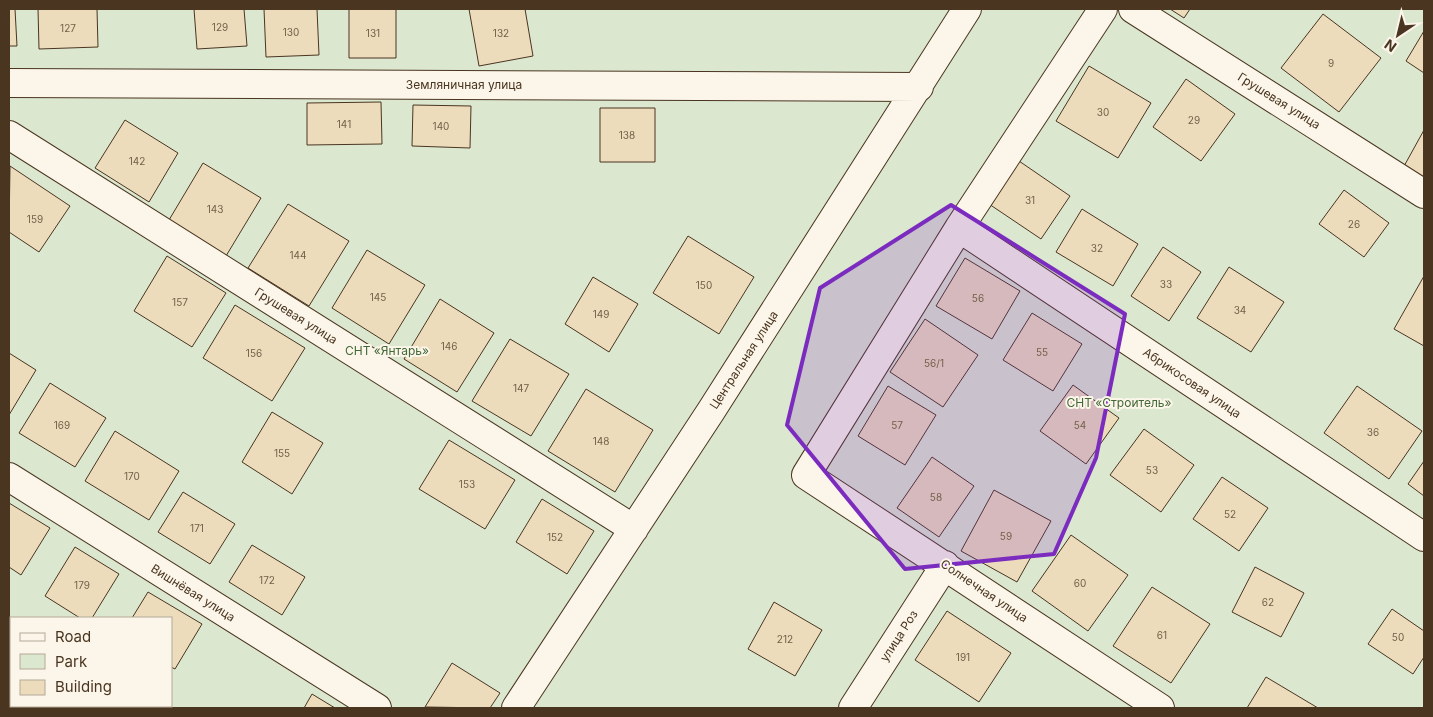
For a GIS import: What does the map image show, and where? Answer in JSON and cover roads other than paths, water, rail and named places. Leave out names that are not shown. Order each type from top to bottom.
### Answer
[{"type":"street","name":"Центральная улица","points":[[516,708],[634,529],[919,87],[967,9]]},
{"type":"street","points":[[959,228],[1103,9]]},
{"type":"street","name":"Грушевая улица","points":[[1133,9],[1424,194]]},
{"type":"street","name":"Земляничная улица","points":[[9,82],[919,87]]},
{"type":"street","name":"Грушевая улица","points":[[9,135],[634,529]]},
{"type":"street","name":"Солнечная улица","points":[[959,228],[806,475],[1160,708]]},
{"type":"street","name":"Абрикосовая улица","points":[[959,228],[1424,537]]},
{"type":"street","name":"Вишнёвая улица","points":[[9,477],[377,708]]},
{"type":"street","name":"улица Роз","points":[[853,708],[945,565]]},
{"type":"park label","name":"СНТ «Янтарь»","points":[[387,351]]},
{"type":"park label","name":"СНТ «Строитель»","points":[[1119,403]]}]
